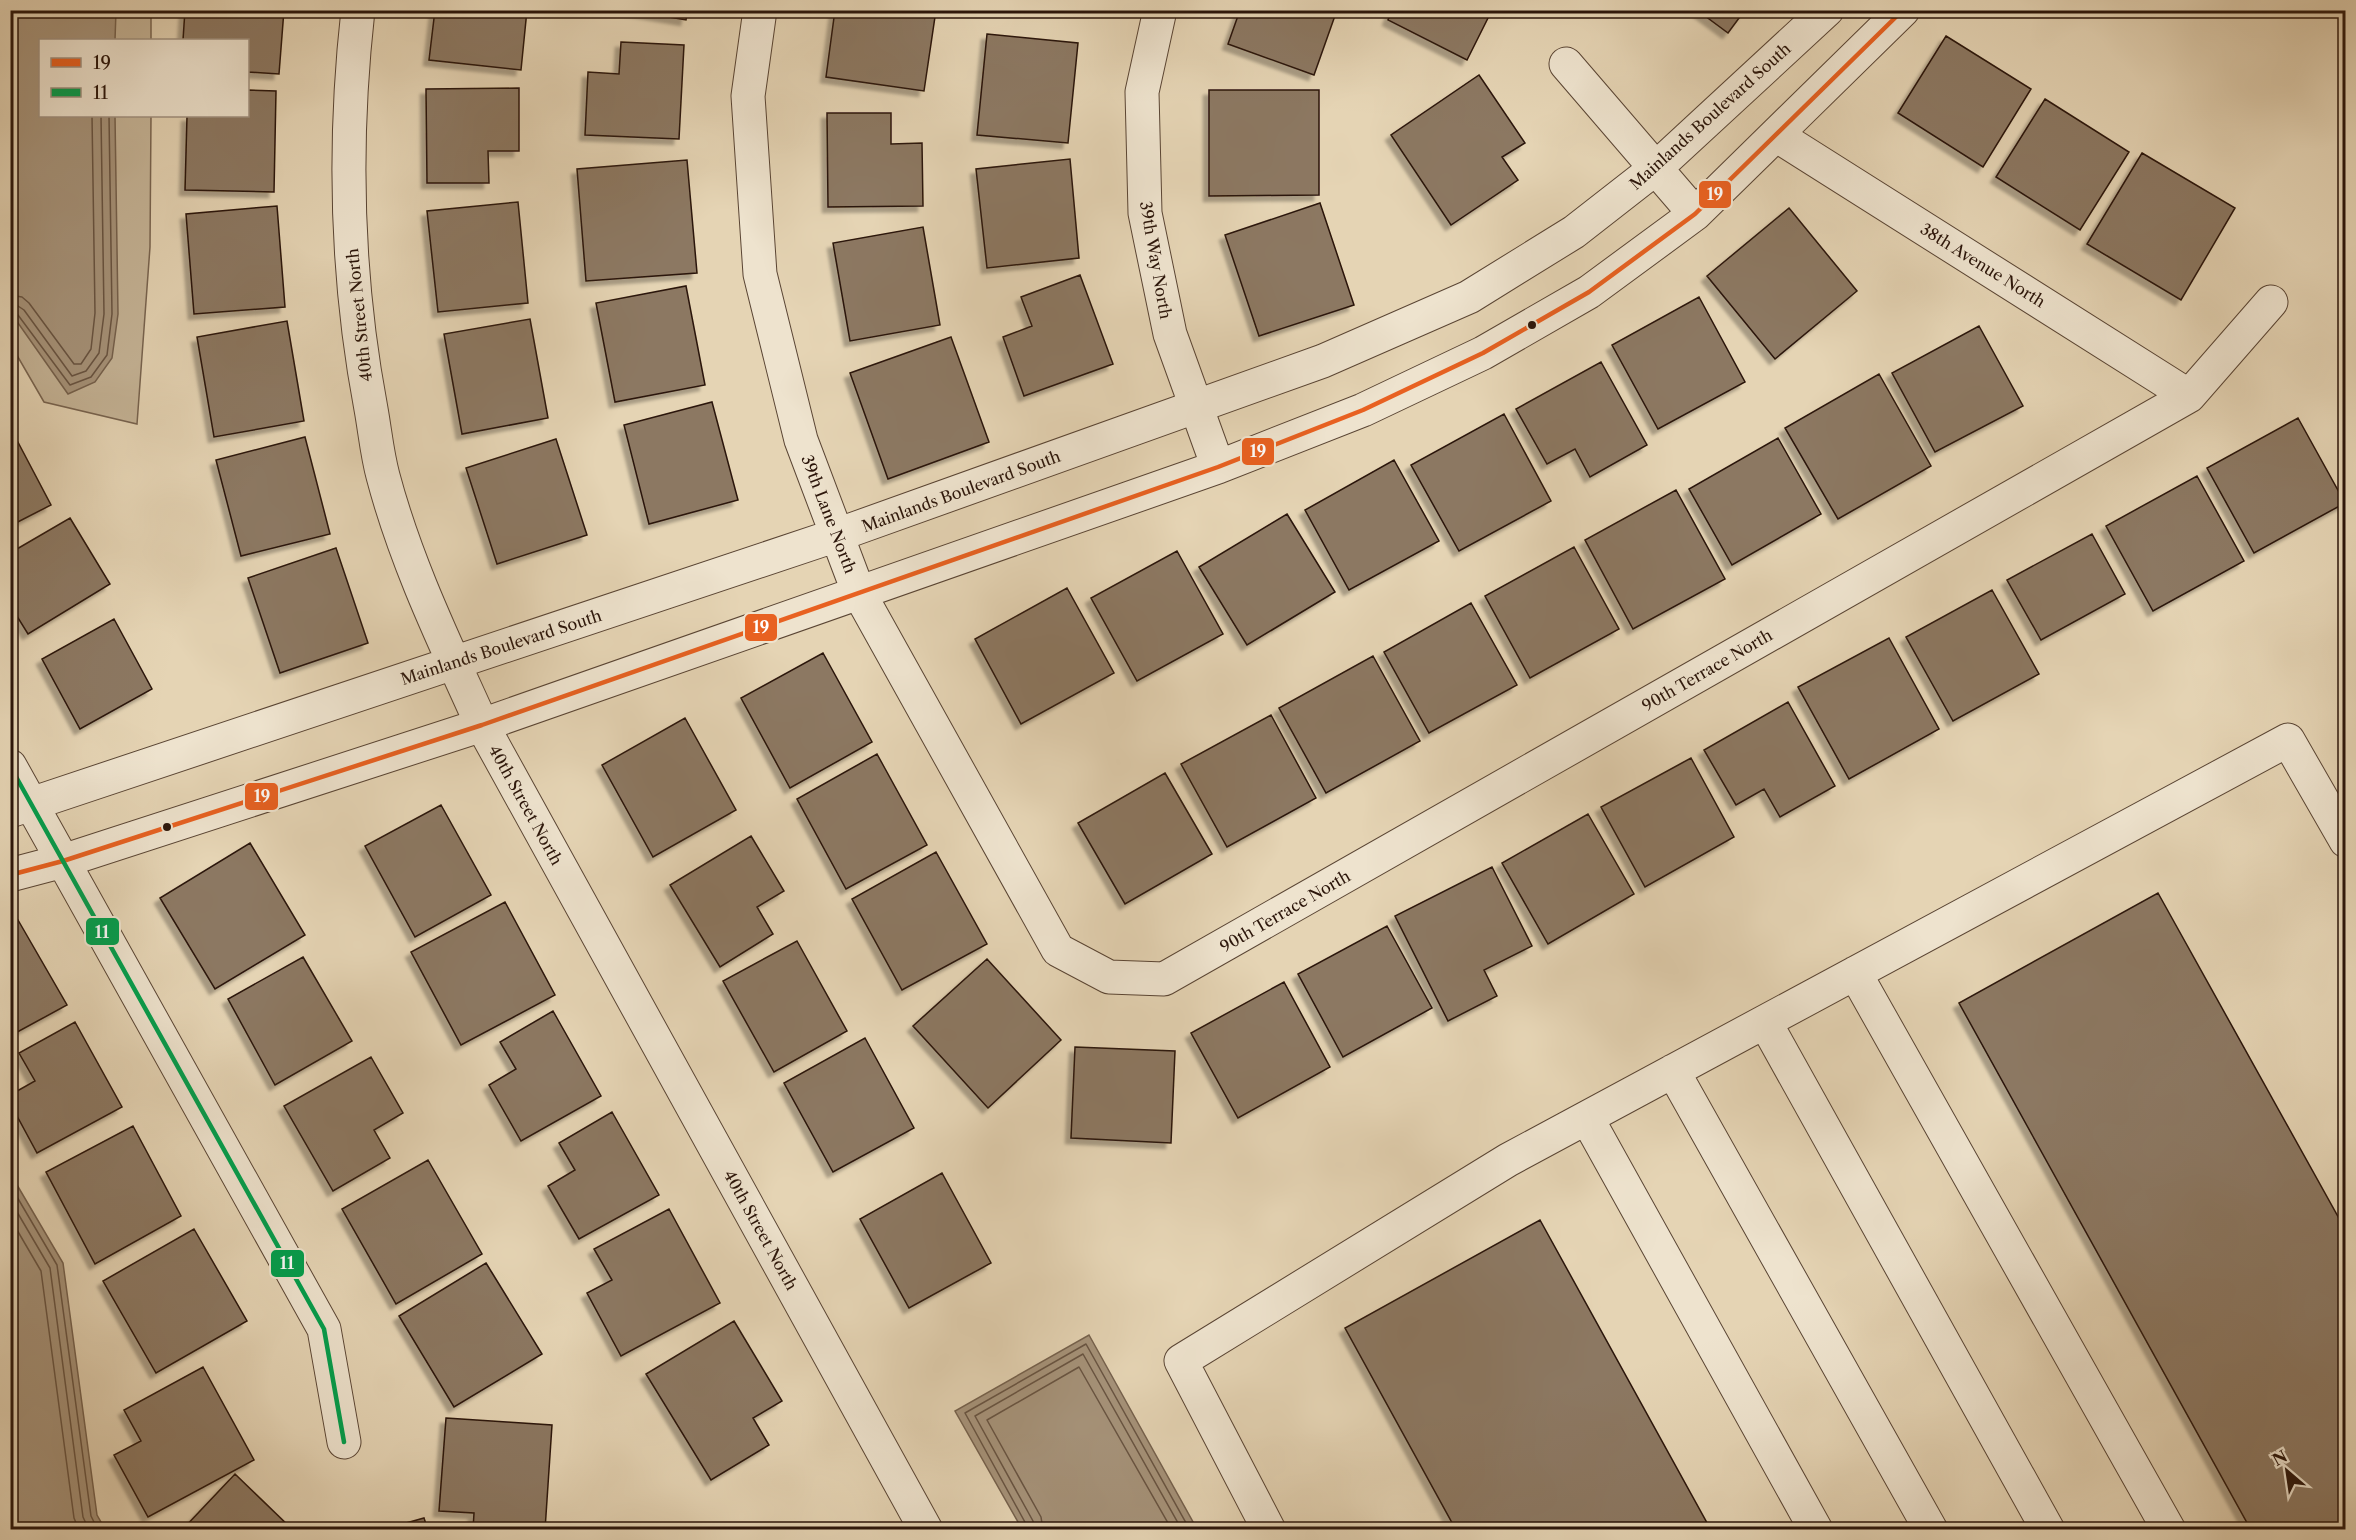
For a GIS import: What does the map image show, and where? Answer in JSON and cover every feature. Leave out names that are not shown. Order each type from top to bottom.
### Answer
[{"type":"street","name":"40th Street North","points":[[358,10],[352,67],[348,203],[360,352],[383,475],[421,591],[482,725],[926,1530]]},
{"type":"street","name":"39th Lane North","points":[[760,10],[748,96],[760,274],[801,440],[858,591],[1058,950],[1109,977]]},
{"type":"street","name":"39th Way North","points":[[1160,10],[1142,92],[1144,213],[1170,334],[1218,467]]},
{"type":"street","name":"Mainlands Boulevard South","points":[[21,807],[837,535],[1323,361],[1469,297],[1574,232],[1656,168],[1827,10]]},
{"type":"street","points":[[10,875],[63,861],[482,725],[858,591],[1218,467],[1363,410],[1483,353],[1589,292],[1695,214],[1903,10]]},
{"type":"street","points":[[1566,64],[1695,214]]},
{"type":"street","name":"38th Avenue North","points":[[1776,135],[2189,396]]},
{"type":"street","name":"90th Terrace North","points":[[1109,977],[1164,979],[2189,396],[2271,302]]},
{"type":"street","points":[[1269,1530],[1181,1361],[1508,1160],[2288,740],[2346,841]]},
{"type":"street","points":[[10,766],[21,807],[63,861],[324,1329],[344,1442]]},
{"type":"street","points":[[1855,973],[2169,1530]]},
{"type":"street","points":[[1765,1022],[2048,1530]]},
{"type":"street","points":[[1673,1071],[1931,1530]]},
{"type":"street","points":[[1587,1118],[1816,1530]]},
{"type":"shaded area","points":[[10,11],[151,11],[151,39],[39,39],[39,117],[151,117],[150,247],[137,424],[44,402],[11,345]]},
{"type":"water","points":[[11,10],[116,11],[115,39],[39,39],[39,117],[115,117],[118,314],[112,358],[95,382],[68,394],[11,313]]},
{"type":"water","points":[[10,1173],[63,1263],[97,1515],[105,1529],[11,1529]]},
{"type":"water","points":[[1089,1335],[1197,1529],[1022,1529],[955,1411]]},
{"type":"building","points":[[185,10],[284,10],[279,74],[249,72],[249,39],[183,39]]},
{"type":"building","points":[[435,10],[527,10],[521,70],[429,60]]},
{"type":"building","points":[[628,10],[688,10],[686,20]]},
{"type":"building","points":[[835,10],[936,10],[924,91],[826,77]]},
{"type":"building","points":[[1240,10],[1337,10],[1314,75],[1228,44]]},
{"type":"building","points":[[1392,10],[1492,10],[1467,60],[1388,20]]},
{"type":"building","points":[[1697,10],[1745,10],[1728,33]]},
{"type":"building","points":[[987,34],[1078,43],[1068,143],[977,135]]},
{"type":"building","points":[[1946,36],[2031,89],[1983,167],[1898,113]]},
{"type":"building","points":[[621,42],[684,45],[679,139],[585,135],[588,72],[619,74]]},
{"type":"building","points":[[1479,75],[1525,143],[1502,157],[1518,180],[1451,225],[1391,135]]},
{"type":"building","points":[[519,88],[519,151],[488,151],[489,183],[427,183],[426,89]]},
{"type":"building","points":[[249,90],[276,91],[274,192],[185,190],[187,117],[249,117]]},
{"type":"building","points":[[1209,90],[1319,90],[1319,195],[1209,196]]},
{"type":"building","points":[[2045,99],[2129,152],[2080,230],[1996,177]]},
{"type":"building","points":[[827,113],[891,113],[891,144],[922,143],[923,206],[828,207]]},
{"type":"building","points":[[2142,153],[2235,208],[2181,300],[2087,244]]},
{"type":"building","points":[[1070,159],[1079,258],[987,268],[976,169]]},
{"type":"building","points":[[687,160],[697,273],[586,281],[577,169]]},
{"type":"building","points":[[518,202],[528,303],[438,312],[427,211]]},
{"type":"building","points":[[1320,203],[1354,305],[1259,336],[1225,235]]},
{"type":"building","points":[[277,206],[285,307],[194,314],[186,214]]},
{"type":"building","points":[[1789,208],[1857,291],[1775,359],[1707,276]]},
{"type":"building","points":[[923,227],[940,325],[850,341],[833,243]]},
{"type":"building","points":[[1080,275],[1113,364],[1024,396],[1003,337],[1032,326],[1021,297]]},
{"type":"building","points":[[686,286],[705,385],[615,402],[596,303]]},
{"type":"building","points":[[1699,297],[1745,382],[1658,429],[1612,345]]},
{"type":"building","points":[[530,319],[548,418],[462,434],[444,334]]},
{"type":"building","points":[[287,321],[304,421],[214,437],[197,337]]},
{"type":"building","points":[[1979,326],[2023,406],[1935,452],[1892,373]]},
{"type":"building","points":[[951,337],[989,442],[888,479],[850,373]]},
{"type":"building","points":[[1601,362],[1647,445],[1590,477],[1575,449],[1547,464],[1516,409]]},
{"type":"building","points":[[1879,374],[1931,466],[1838,519],[1785,428]]},
{"type":"building","points":[[712,402],[738,500],[649,524],[624,425]]},
{"type":"building","points":[[1504,414],[1551,501],[1459,551],[1411,465]]},
{"type":"building","points":[[2298,418],[2345,503],[2254,553],[2207,468]]},
{"type":"building","points":[[10,427],[51,505],[10,526]]},
{"type":"building","points":[[305,437],[330,534],[241,556],[216,460]]},
{"type":"building","points":[[1778,438],[1821,514],[1732,565],[1689,489]]},
{"type":"building","points":[[556,439],[587,535],[497,564],[466,468]]},
{"type":"building","points":[[1394,460],[1439,541],[1349,590],[1305,510]]},
{"type":"building","points":[[2197,476],[2244,561],[2153,611],[2106,526]]},
{"type":"building","points":[[1676,490],[1725,579],[1633,629],[1585,540]]},
{"type":"building","points":[[1287,514],[1335,592],[1247,645],[1199,567]]},
{"type":"building","points":[[70,518],[110,584],[28,634],[10,605],[10,553]]},
{"type":"building","points":[[2092,534],[2125,594],[2041,640],[2007,580]]},
{"type":"building","points":[[1574,547],[1619,629],[1530,678],[1485,596]]},
{"type":"building","points":[[336,548],[368,643],[280,673],[248,578]]},
{"type":"building","points":[[1177,551],[1223,634],[1137,681],[1091,598]]},
{"type":"building","points":[[1067,588],[1114,673],[1021,724],[975,639]]},
{"type":"building","points":[[1992,590],[2039,674],[1953,721],[1906,637]]},
{"type":"building","points":[[1471,603],[1517,685],[1429,733],[1384,652]]},
{"type":"building","points":[[114,619],[152,689],[80,729],[42,659]]},
{"type":"building","points":[[1889,638],[1939,729],[1849,779],[1798,687]]},
{"type":"building","points":[[823,653],[872,742],[790,788],[741,698]]},
{"type":"building","points":[[1373,656],[1420,741],[1326,793],[1279,708]]},
{"type":"building","points":[[1788,702],[1835,786],[1780,817],[1764,789],[1736,805],[1704,750]]},
{"type":"building","points":[[1271,715],[1316,798],[1227,847],[1181,764]]},
{"type":"building","points":[[685,718],[736,810],[653,857],[602,765]]},
{"type":"building","points":[[877,754],[927,845],[846,889],[797,799]]},
{"type":"building","points":[[1691,758],[1734,837],[1645,887],[1601,807]]},
{"type":"building","points":[[1165,773],[1212,854],[1125,904],[1078,823]]},
{"type":"building","points":[[441,805],[491,895],[415,937],[365,846]]},
{"type":"building","points":[[1588,814],[1634,894],[1548,944],[1502,863]]},
{"type":"building","points":[[751,836],[784,891],[757,907],[773,934],[720,967],[670,885]]},
{"type":"building","points":[[250,843],[305,935],[215,989],[160,898]]},
{"type":"building","points":[[936,852],[987,944],[902,990],[852,899]]},
{"type":"building","points":[[1492,867],[1532,946],[1484,970],[1497,996],[1448,1021],[1395,916]]},
{"type":"building","points":[[2158,893],[2346,1231],[2346,1530],[2251,1530],[1959,1003]]},
{"type":"building","points":[[505,902],[555,995],[461,1045],[411,952]]},
{"type":"building","points":[[18,920],[67,1005],[10,1036],[10,925]]},
{"type":"building","points":[[1387,926],[1432,1008],[1343,1057],[1298,974]]},
{"type":"building","points":[[797,941],[847,1031],[774,1072],[723,981]]},
{"type":"building","points":[[303,957],[352,1041],[275,1085],[228,999]]},
{"type":"building","points":[[987,959],[1061,1040],[988,1108],[913,1026]]},
{"type":"building","points":[[1284,982],[1330,1067],[1238,1118],[1191,1033]]},
{"type":"building","points":[[553,1011],[601,1096],[521,1141],[489,1085],[516,1069],[500,1042]]},
{"type":"building","points":[[75,1022],[122,1107],[37,1153],[10,1103],[10,1095],[35,1081],[19,1053]]},
{"type":"building","points":[[865,1038],[914,1128],[833,1172],[784,1083]]},
{"type":"building","points":[[1075,1047],[1175,1051],[1171,1143],[1071,1138]]},
{"type":"building","points":[[371,1057],[403,1113],[374,1130],[390,1158],[333,1191],[284,1106]]},
{"type":"building","points":[[612,1112],[659,1195],[579,1239],[548,1186],[575,1170],[559,1143]]},
{"type":"building","points":[[133,1126],[181,1216],[95,1264],[46,1172]]},
{"type":"building","points":[[428,1160],[482,1254],[396,1304],[342,1209]]},
{"type":"building","points":[[942,1173],[991,1263],[909,1308],[860,1219]]},
{"type":"building","points":[[669,1209],[720,1303],[621,1356],[587,1293],[612,1280],[594,1249]]},
{"type":"building","points":[[1540,1220],[1711,1530],[1456,1530],[1345,1328]]},
{"type":"building","points":[[194,1229],[247,1321],[156,1373],[103,1281]]},
{"type":"building","points":[[486,1263],[542,1354],[454,1407],[399,1316]]},
{"type":"building","points":[[734,1321],[782,1401],[753,1418],[769,1445],[711,1480],[646,1374]]},
{"type":"building","points":[[203,1367],[254,1460],[148,1517],[114,1455],[141,1441],[124,1410]]},
{"type":"building","points":[[446,1418],[552,1425],[545,1530],[473,1530],[474,1513],[439,1511]]},
{"type":"building","points":[[235,1474],[293,1530],[182,1530]]},
{"type":"building","points":[[424,1518],[428,1530],[381,1530]]},
{"type":"transit line","name":"19","points":[[10,875],[63,861],[482,725],[1218,467],[1363,410],[1483,353],[1589,292],[1695,214],[1903,10]]},
{"type":"transit line","name":"11","points":[[10,766],[324,1329],[344,1442]]}]
